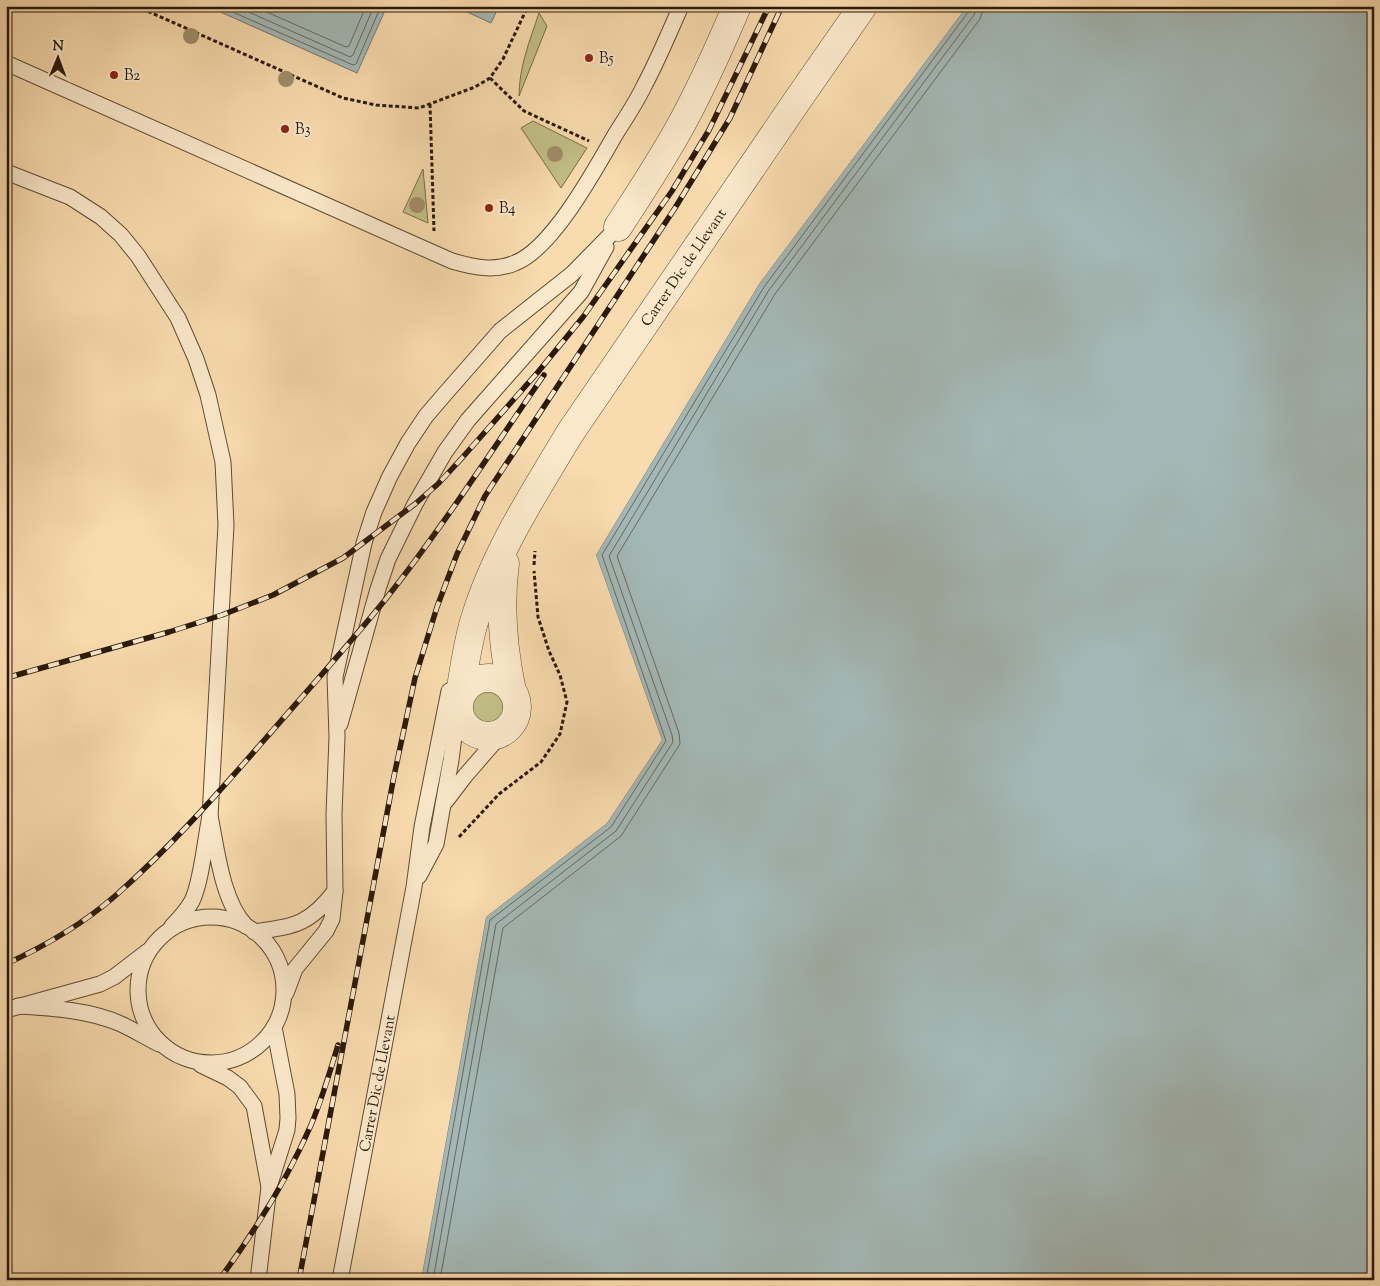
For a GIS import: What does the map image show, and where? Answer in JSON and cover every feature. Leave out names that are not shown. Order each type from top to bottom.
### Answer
[{"type":"street","points":[[618,227],[654,172],[682,124],[738,6]]},
{"type":"street","name":"Carrer Dic de Llevant","points":[[458,705],[473,624],[486,588],[510,534],[570,433],[863,6]]},
{"type":"street","name":"Carrer Dic de Llevant","points":[[504,731],[514,720],[517,710],[517,701],[512,691],[505,660],[502,620],[502,581],[510,534]]},
{"type":"street","name":"Carrer Dic de Llevant","points":[[458,705],[466,686],[475,680],[484,678],[500,680],[512,691]]},
{"type":"street","points":[[458,705],[464,724],[474,732],[488,736],[504,731]]},
{"type":"lane","points":[[6,63],[452,261],[486,268],[502,267],[516,263],[542,245],[589,180],[644,88],[681,6]]},
{"type":"lane","points":[[6,172],[70,197],[102,217],[121,235],[138,256],[178,318],[196,359],[208,395],[223,462],[226,525],[210,816],[197,886],[192,900],[187,909],[150,949],[114,976],[100,984],[12,1008]]},
{"type":"lane","points":[[190,1060],[214,1063],[238,1058],[259,1046],[274,1027],[283,1004],[288,983],[295,969],[326,931],[332,919],[335,890],[334,814],[337,737],[335,677],[364,543],[374,512],[390,476],[408,443],[426,416],[500,331],[572,274],[618,227]]},
{"type":"lane","points":[[337,737],[388,559],[415,504],[445,452],[468,420],[580,292],[618,227]]},
{"type":"lane","name":"Carrer Dic de Llevant","points":[[340,1280],[414,886],[422,827],[446,706],[458,657],[473,624]]},
{"type":"lane","name":"Carrer Dic de Llevant","points":[[414,886],[436,844],[444,804],[458,705]]},
{"type":"lane","points":[[444,804],[465,776],[504,731]]},
{"type":"lane","points":[[210,816],[228,898],[239,918],[265,941],[278,960],[284,982],[283,1004]]},
{"type":"lane","points":[[164,934],[183,922],[205,917],[227,919],[251,929],[290,927],[300,923],[322,906],[335,890]]},
{"type":"lane","points":[[150,949],[141,969],[138,992],[142,1014],[152,1034],[168,1049]]},
{"type":"lane","points":[[12,1008],[56,1008],[90,1014],[121,1024],[228,1078],[240,1086],[254,1106],[269,1187]]},
{"type":"lane","points":[[258,1280],[269,1187],[287,1130],[288,1118],[287,1094],[274,1027]]},
{"type":"path","points":[[136,6],[343,98],[376,105],[419,108],[475,87],[490,78],[510,48],[528,6]]},
{"type":"path","points":[[490,78],[524,111],[607,149]]},
{"type":"path","points":[[430,104],[435,253]]},
{"type":"path","points":[[456,841],[499,794],[541,762],[560,734],[566,702],[560,675],[549,651],[538,616],[534,579],[535,545]]},
{"type":"shaded area","points":[[539,13],[547,26],[519,96],[523,64]]},
{"type":"shaded area","points":[[533,121],[587,148],[561,188],[521,128]]},
{"type":"shaded area","points":[[423,169],[428,223],[403,212]]},
{"type":"shaded area","points":[[488,691],[500,695],[504,707],[500,719],[488,723],[476,719],[472,707],[476,695]]},
{"type":"water","points":[[207,6],[387,6],[357,73]]},
{"type":"water","points":[[454,6],[499,6],[491,23]]},
{"type":"water","points":[[967,6],[1374,6],[1374,1280],[421,1280],[486,917],[607,823],[662,740],[596,555],[759,284]]},
{"type":"pier","points":[[964,6],[967,6],[759,284],[596,555],[662,740],[607,823],[486,917],[421,1280],[419,1280],[483,916],[605,822],[659,739],[593,554],[757,282]]},
{"type":"railway","points":[[6,678],[169,632],[222,615],[273,595],[343,558],[415,504],[439,483],[538,372],[583,317],[672,191],[709,130],[769,6]]},
{"type":"railway","points":[[299,1280],[394,776],[415,678],[437,607],[457,554],[485,496],[675,208],[730,118],[782,6]]},
{"type":"railway","points":[[6,964],[63,934],[103,906],[155,859],[212,799],[385,600],[447,517],[544,375]]},
{"type":"railway","points":[[219,1280],[258,1224],[292,1166],[315,1115],[338,1045]]},
{"type":"place","name":"B5","points":[[589,58]]},
{"type":"place","name":"B2","points":[[114,75]]},
{"type":"place","name":"B3","points":[[285,129]]},
{"type":"place","name":"B4","points":[[489,208]]}]
